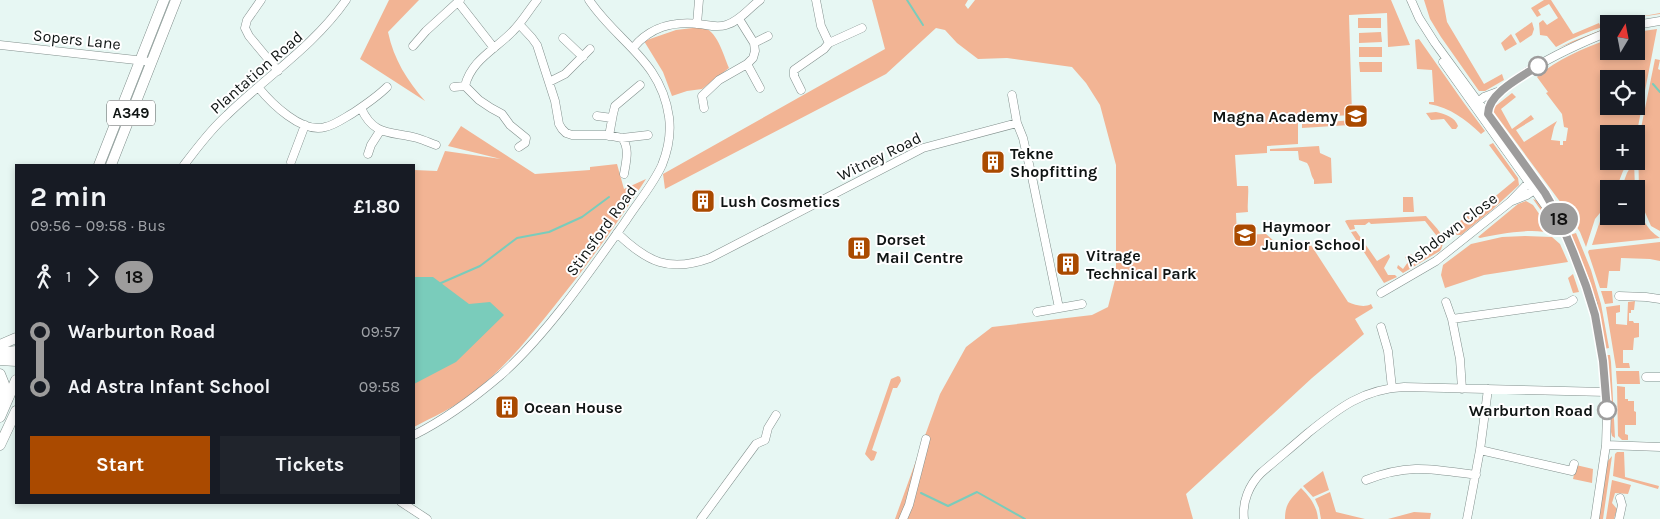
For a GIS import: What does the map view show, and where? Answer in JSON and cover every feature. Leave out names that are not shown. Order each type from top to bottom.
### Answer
[{"type":"main road","name":"A349","points":[[99,164],[164,0]]},
{"type":"main road","name":"A349","points":[[112,164],[176,0]]},
{"type":"main road","points":[[0,345],[15,338]]},
{"type":"main road","points":[[0,353],[15,351]]},
{"type":"main road","points":[[0,360],[15,361]]},
{"type":"main road","points":[[0,374],[4,384],[0,406]]},
{"type":"main road","points":[[0,417],[15,382]]},
{"type":"main road","points":[[0,445],[15,413]]},
{"type":"street","points":[[261,0],[247,20],[245,28],[249,36],[278,71]]},
{"type":"street","name":"Plantation Road","points":[[185,164],[214,127],[322,32],[346,0]]},
{"type":"street","points":[[465,86],[474,66],[519,24],[537,0]]},
{"type":"street","name":"Stinsford Road","points":[[415,434],[441,420],[473,398],[524,353],[563,306],[617,233],[662,165],[669,141],[670,126],[664,94],[657,78],[647,63],[589,0]]},
{"type":"street","points":[[697,24],[699,0]]},
{"type":"street","points":[[632,48],[640,39],[658,27],[669,24],[697,24],[717,27],[727,25],[739,18],[760,0]]},
{"type":"street","points":[[816,0],[821,26],[829,43]]},
{"type":"street","points":[[1406,0],[1429,41],[1478,101],[1501,138],[1504,148],[1532,179]]},
{"type":"street","points":[[1411,0],[1435,43],[1488,114],[1538,188],[1566,235],[1593,304],[1603,361],[1606,392],[1606,445],[1595,519]]},
{"type":"street","points":[[413,46],[426,31],[459,1],[494,48]]},
{"type":"street","points":[[692,95],[702,96],[719,80],[747,64],[753,58],[754,43],[739,18]]},
{"type":"street","points":[[1645,24],[1660,21]]},
{"type":"street","points":[[519,24],[537,45],[562,130],[572,135],[622,138],[648,135]]},
{"type":"street","points":[[800,90],[794,76],[794,70],[824,49],[829,43],[862,28]]},
{"type":"street","points":[[1478,101],[1502,90],[1548,59],[1600,35]]},
{"type":"street","points":[[754,43],[768,36]]},
{"type":"street","points":[[563,38],[583,57]]},
{"type":"street","name":"Sopers Lane","points":[[0,45],[151,62]]},
{"type":"street","points":[[549,82],[565,74],[590,49]]},
{"type":"street","points":[[747,64],[760,88]]},
{"type":"street","points":[[454,86],[465,86],[479,100],[502,114],[510,125],[526,138],[525,143],[519,147]]},
{"type":"street","points":[[609,136],[615,106],[640,86]]},
{"type":"street","points":[[258,87],[279,110],[314,128],[324,128],[335,123],[361,108],[387,87]]},
{"type":"street","points":[[1488,114],[1491,102],[1502,90]]},
{"type":"street","points":[[1012,95],[1060,308]]},
{"type":"street","points":[[702,96],[704,108]]},
{"type":"street","points":[[1478,101],[1491,102]]},
{"type":"street","points":[[361,108],[369,122],[380,131],[417,138],[436,145]]},
{"type":"street","points":[[597,116],[612,118]]},
{"type":"street","name":"Witney Road","points":[[617,233],[638,252],[658,262],[684,266],[701,262],[923,148],[1017,123]]},
{"type":"street","points":[[291,162],[305,125]]},
{"type":"street","points":[[368,154],[371,145],[380,131]]},
{"type":"street","points":[[622,138],[627,150],[624,174]]},
{"type":"street","points":[[1510,202],[1532,179]]},
{"type":"street","points":[[1510,202],[1538,188]]},
{"type":"street","name":"Ashdown Close","points":[[1381,293],[1436,261],[1510,202]]},
{"type":"street","points":[[1620,296],[1660,299]]},
{"type":"street","points":[[1452,319],[1568,303],[1573,300]]},
{"type":"street","points":[[1446,302],[1452,319],[1460,359],[1462,389]]},
{"type":"street","points":[[1037,312],[1082,304]]},
{"type":"street","points":[[1382,327],[1388,336],[1392,388]]},
{"type":"street","points":[[1646,377],[1660,377]]},
{"type":"street","points":[[1244,519],[1243,511],[1248,492],[1255,479],[1261,473],[1342,407],[1373,392],[1392,388],[1606,392]]},
{"type":"street","points":[[1469,519],[1488,389]]},
{"type":"street","points":[[701,519],[756,444],[765,440],[768,428],[776,415]]},
{"type":"street","points":[[903,519],[909,505],[926,439]]},
{"type":"street","points":[[1606,445],[1660,447]]},
{"type":"street","points":[[1480,450],[1572,471]]},
{"type":"street","points":[[1366,480],[1381,474],[1417,468],[1476,475]]},
{"type":"street","points":[[1619,519],[1622,505],[1620,498]]},
{"type":"street","points":[[404,504],[427,519]]},
{"type":"shaded area","points":[[389,0],[419,0],[388,32],[402,69],[425,101],[360,59]]},
{"type":"shaded area","points":[[872,0],[968,0],[965,5],[968,9],[975,0],[1391,0],[1410,45],[1388,47],[1387,13],[1349,15],[1352,115],[1298,118],[1298,144],[1267,146],[1267,153],[1235,155],[1237,186],[1248,186],[1248,212],[1236,213],[1237,235],[1266,234],[1275,242],[1309,242],[1348,302],[1362,306],[1371,304],[1373,308],[1355,319],[1364,334],[1312,378],[1186,494],[1193,519],[895,519],[940,394],[966,347],[992,327],[1092,315],[1108,307],[1116,276],[1116,165],[1100,105],[1086,83],[1072,67],[1007,58],[978,59],[957,43],[945,30],[936,28],[886,74],[665,189],[663,174],[885,49]]},
{"type":"shaded area","points":[[1424,0],[1443,0],[1447,22],[1484,84],[1502,74],[1504,80],[1485,91],[1479,91],[1430,19]]},
{"type":"shaded area","points":[[1544,0],[1551,0],[1573,34],[1599,23],[1600,28],[1556,47],[1547,36],[1540,35],[1539,23],[1543,20],[1547,25],[1558,18],[1549,4],[1538,10],[1541,15],[1537,17],[1531,8]]},
{"type":"shaded area","points":[[1358,18],[1381,18],[1381,28],[1358,28]]},
{"type":"shaded area","points":[[1532,22],[1534,29],[1532,35],[1520,43],[1515,34]]},
{"type":"shaded area","points":[[701,27],[707,29],[715,37],[729,68],[702,89],[672,96],[663,72],[644,41],[676,30]]},
{"type":"shaded area","points":[[1657,29],[1645,91],[1645,70],[1600,70],[1600,115],[1640,115],[1638,125],[1600,125],[1600,170],[1624,170],[1620,180],[1600,180],[1600,213],[1595,219],[1586,247],[1580,232],[1564,207],[1493,111],[1493,108],[1512,93],[1516,97],[1501,109],[1512,129],[1531,115],[1534,119],[1516,130],[1524,142],[1557,121],[1551,140],[1560,141],[1560,145],[1563,145],[1563,141],[1566,141],[1568,128],[1564,127],[1562,114],[1546,93],[1548,92],[1537,77],[1562,59],[1600,43],[1600,60],[1645,60],[1645,31]]},
{"type":"shaded area","points":[[1600,30],[1600,32],[1558,48]]},
{"type":"shaded area","points":[[1381,32],[1382,42],[1359,43],[1359,33]]},
{"type":"shaded area","points":[[1511,34],[1517,44],[1505,51],[1501,43]]},
{"type":"shaded area","points":[[1419,39],[1485,131],[1481,134],[1457,115],[1444,108],[1429,104],[1429,102],[1434,102],[1432,70],[1417,69],[1415,40]]},
{"type":"shaded area","points":[[1359,47],[1382,47],[1382,57],[1359,57]]},
{"type":"shaded area","points":[[1655,59],[1660,60],[1658,69],[1660,70],[1660,231],[1651,226],[1645,212],[1645,180],[1639,180],[1639,170],[1645,170],[1645,125],[1642,125]]},
{"type":"shaded area","points":[[1359,62],[1382,62],[1382,72],[1360,72]]},
{"type":"shaded area","points":[[1436,112],[1452,118],[1457,123],[1456,129],[1452,129],[1444,119],[1431,120],[1426,113]]},
{"type":"shaded area","points":[[1493,117],[1561,208],[1574,229],[1569,231]]},
{"type":"shaded area","points":[[1366,119],[1366,124],[1302,128],[1302,124]]},
{"type":"shaded area","points":[[461,126],[535,174],[590,170],[590,167],[617,164],[624,189],[646,179],[589,261],[514,355],[470,395],[415,426],[415,170],[437,171],[445,151],[501,159],[448,146]]},
{"type":"shaded area","points":[[1493,143],[1518,178],[1519,185],[1461,235],[1457,235],[1453,232],[1454,225],[1486,204],[1515,180],[1489,145]]},
{"type":"shaded area","points":[[1319,146],[1320,153],[1331,158],[1332,183],[1314,184],[1307,163],[1299,160],[1298,151],[1270,151],[1270,149]]},
{"type":"shaded area","points":[[1629,170],[1634,170],[1635,180],[1624,180]]},
{"type":"shaded area","points":[[1403,197],[1413,197],[1414,212],[1403,212]]},
{"type":"shaded area","points":[[1533,199],[1546,209],[1561,235],[1559,236]]},
{"type":"shaded area","points":[[1526,201],[1533,205],[1553,234],[1527,231],[1478,237],[1518,204]]},
{"type":"shaded area","points":[[1426,216],[1442,237],[1443,241],[1440,251],[1403,273],[1397,268],[1398,265],[1403,269],[1408,262],[1405,257],[1411,254],[1416,261],[1420,261],[1436,249],[1438,240],[1425,221],[1371,224],[1369,222],[1365,225],[1354,225],[1355,229],[1350,230],[1345,221],[1347,220]]},
{"type":"shaded area","points":[[1600,221],[1600,225],[1645,225],[1645,222],[1650,230],[1660,238],[1592,245]]},
{"type":"shaded area","points":[[1356,231],[1377,261],[1389,254],[1390,257],[1384,268],[1388,275],[1395,275],[1397,277],[1384,283],[1351,232]]},
{"type":"shaded area","points":[[1576,233],[1591,270],[1601,304],[1609,348],[1604,349],[1597,306],[1589,279],[1570,235]]},
{"type":"shaded area","points":[[1502,237],[1552,237],[1560,244],[1568,262],[1484,275],[1445,288],[1441,275],[1443,265],[1471,244]]},
{"type":"shaded area","points":[[1660,242],[1660,261],[1621,258],[1620,271],[1609,271],[1607,288],[1600,288],[1588,252],[1589,250]]},
{"type":"shaded area","points":[[1573,274],[1579,292],[1573,293],[1568,278]]},
{"type":"shaded area","points":[[415,277],[433,277],[469,304],[490,302],[504,315],[456,362],[415,383]]},
{"type":"shaded area","points":[[1601,291],[1612,291],[1613,303],[1605,304]]},
{"type":"shaded area","points":[[1635,301],[1634,310],[1631,310],[1631,313],[1629,313],[1629,321],[1639,323],[1639,337],[1634,338],[1633,350],[1623,350],[1623,363],[1629,363],[1630,368],[1616,368],[1606,307],[1620,305],[1620,312],[1616,313],[1616,324],[1627,325],[1628,302]]},
{"type":"shaded area","points":[[1605,355],[1610,355],[1611,362],[1615,438],[1612,436],[1610,428]]},
{"type":"shaded area","points":[[1616,371],[1639,371],[1640,384],[1617,384]]},
{"type":"shaded area","points":[[898,376],[901,381],[897,388],[893,388],[872,450],[877,452],[874,460],[871,461],[865,454],[891,379]]},
{"type":"shaded area","points":[[1617,386],[1625,387],[1625,399],[1634,401],[1636,425],[1625,425],[1625,434],[1628,435],[1628,440],[1622,440],[1618,436]]},
{"type":"shaded area","points":[[1617,452],[1624,452],[1625,477],[1659,486],[1658,489],[1613,476],[1615,454]]},
{"type":"shaded area","points":[[1612,456],[1603,519],[1598,519],[1607,462]]},
{"type":"shaded area","points":[[1576,465],[1593,469],[1592,483],[1573,479]]},
{"type":"shaded area","points":[[1323,471],[1329,490],[1313,497],[1303,486]]},
{"type":"shaded area","points":[[1612,480],[1631,485],[1628,494],[1615,493],[1612,503],[1617,509],[1614,519],[1606,519]]},
{"type":"shaded area","points":[[1301,488],[1312,502],[1318,519],[1285,519],[1287,505]]},
{"type":"shaded area","points":[[1330,492],[1336,512],[1365,519],[1321,519],[1315,499]]},
{"type":"shaded area","points":[[1414,512],[1431,513],[1430,519],[1388,519]]},
{"type":"waterway","points":[[907,0],[923,25]]},
{"type":"waterway","points":[[1653,84],[1660,92]]},
{"type":"waterway","points":[[441,283],[480,266],[517,238],[549,232],[582,217],[609,197]]},
{"type":"waterway","points":[[921,493],[948,506],[977,492],[1025,519]]},
{"type":"bus line","name":"18","points":[[1538,66],[1502,90],[1489,105],[1488,114],[1545,193],[1558,216],[1573,252],[1593,304],[1603,361],[1607,410]]},
{"type":"place","name":"Magna Academy","points":[[1356,116]]},
{"type":"place","name":"Tekne Shopfitting","points":[[993,162]]},
{"type":"place","name":"Lush Cosmetics","points":[[703,201]]},
{"type":"place","name":"Haymoor Junior School","points":[[1245,235]]},
{"type":"place","name":"Dorset Mail Centre","points":[[859,248]]},
{"type":"place","name":"Vitrage Technical Park","points":[[1068,264]]},
{"type":"place","name":"Ocean House","points":[[507,407]]},
{"type":"place","name":"Warburton Road","points":[[1607,410]]}]
